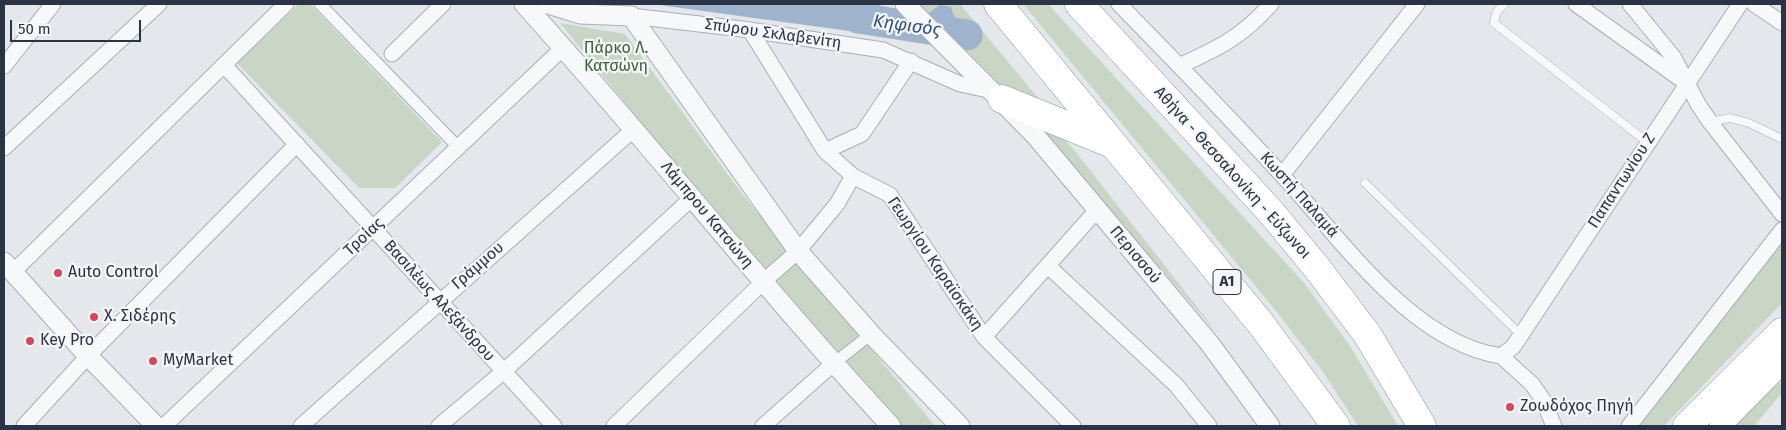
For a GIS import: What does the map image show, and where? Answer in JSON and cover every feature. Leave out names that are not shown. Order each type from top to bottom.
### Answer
[{"type":"highway","name":"Α1","points":[[998,4],[1110,143],[1255,317],[1336,426]]},
{"type":"highway","name":"Αθήνα - Θεσσαλονίκη - Εύζωνοι","points":[[1079,4],[1270,210],[1367,334],[1422,426]]},
{"type":"highway","points":[[998,95],[1110,143]]},
{"type":"highway","points":[[1687,426],[1782,332]]},
{"type":"main road","points":[[1720,426],[1782,363]]},
{"type":"street","points":[[4,66],[53,4]]},
{"type":"street","points":[[4,148],[159,4]]},
{"type":"street","points":[[156,426],[88,356],[8,267],[224,65],[286,4]]},
{"type":"street","points":[[320,4],[458,147]]},
{"type":"street","points":[[392,54],[443,4]]},
{"type":"street","name":"Λάμπρου Κατσώνη","points":[[524,4],[693,197],[762,282],[833,364],[891,426]]},
{"type":"street","name":"Σπύρου Σκλαβενίτη","points":[[548,4],[580,14],[631,16],[750,30],[883,50],[960,84],[998,95]]},
{"type":"street","points":[[905,4],[998,95]]},
{"type":"street","name":"Κωστή Παλαμά","points":[[1119,4],[1282,175],[1376,282],[1398,301],[1454,340],[1481,353],[1501,356]]},
{"type":"street","points":[[1179,66],[1224,46],[1243,32],[1271,4]]},
{"type":"street","points":[[1282,175],[1417,4]]},
{"type":"street","points":[[1576,4],[1687,84]]},
{"type":"street","points":[[1630,4],[1674,58],[1710,122],[1782,214]]},
{"type":"street","name":"Παπαντωνίου Ζ","points":[[1501,356],[1512,347],[1521,335],[1740,4]]},
{"type":"street","points":[[1754,4],[1782,23]]},
{"type":"street","points":[[631,16],[798,251],[871,334],[960,426]]},
{"type":"street","name":"Γεωργίου Καραϊσκάκη","points":[[750,30],[825,151],[853,176],[890,195],[984,337],[1073,426]]},
{"type":"street","name":"Τροίας","points":[[164,426],[564,48]]},
{"type":"street","points":[[825,151],[862,134],[911,62]]},
{"type":"street","name":"Βασιλέως Αλεξάνδρου","points":[[224,65],[554,426]]},
{"type":"street","name":"Περισσού","points":[[998,95],[1210,344],[1270,426]]},
{"type":"street","name":"Γράμμου","points":[[301,426],[440,300],[634,129]]},
{"type":"street","points":[[24,426],[88,356],[297,144]]},
{"type":"street","points":[[614,426],[762,282],[798,251],[836,204],[853,176]]},
{"type":"street","points":[[439,426],[503,372],[693,197]]},
{"type":"street","points":[[984,337],[1097,210]]},
{"type":"street","points":[[1629,426],[1782,230]]},
{"type":"street","points":[[1048,266],[1176,385],[1209,426]]},
{"type":"street","points":[[763,426],[833,364],[871,334]]},
{"type":"street","points":[[1501,356],[1532,384],[1543,400],[1554,426]]},
{"type":"lane","points":[[1504,4],[1496,13],[1494,23],[1647,142]]},
{"type":"lane","points":[[1710,122],[1730,118],[1749,123],[1782,139]]},
{"type":"lane","points":[[1365,183],[1521,335]]},
{"type":"green space","points":[[299,4],[310,4],[442,142],[395,188],[359,188],[237,63]]},
{"type":"green space","points":[[917,4],[960,4],[1043,104],[1009,95],[967,51],[951,7],[927,14]]},
{"type":"green space","points":[[1023,4],[1048,4],[1305,284],[1350,346],[1398,426],[1358,426],[1323,372],[1276,311]]},
{"type":"green space","name":"Πάρκο Λ. Κατσώνη","points":[[560,23],[625,34],[743,195],[935,426],[898,426],[781,294]]},
{"type":"green space","points":[[1031,121],[1054,129],[1071,146],[1219,335]]},
{"type":"green space","points":[[1782,241],[1782,303],[1664,426],[1636,426]]},
{"type":"green space","points":[[1779,382],[1782,385],[1782,393],[1754,426],[1735,426]]},
{"type":"water","points":[[652,4],[879,4],[915,40]]},
{"type":"water","points":[[940,5],[951,7],[967,51],[927,14]]},
{"type":"waterway","name":"Κηφισός","points":[[858,18],[967,35]]},
{"type":"place","name":"Auto Control","points":[[58,273]]},
{"type":"place","name":"Χ. Σιδέρης","points":[[94,317]]},
{"type":"place","name":"Key Pro","points":[[30,341]]},
{"type":"place","name":"MyMarket","points":[[153,361]]},
{"type":"place","name":"Ζοωδόχος Πηγή","points":[[1510,407]]}]
